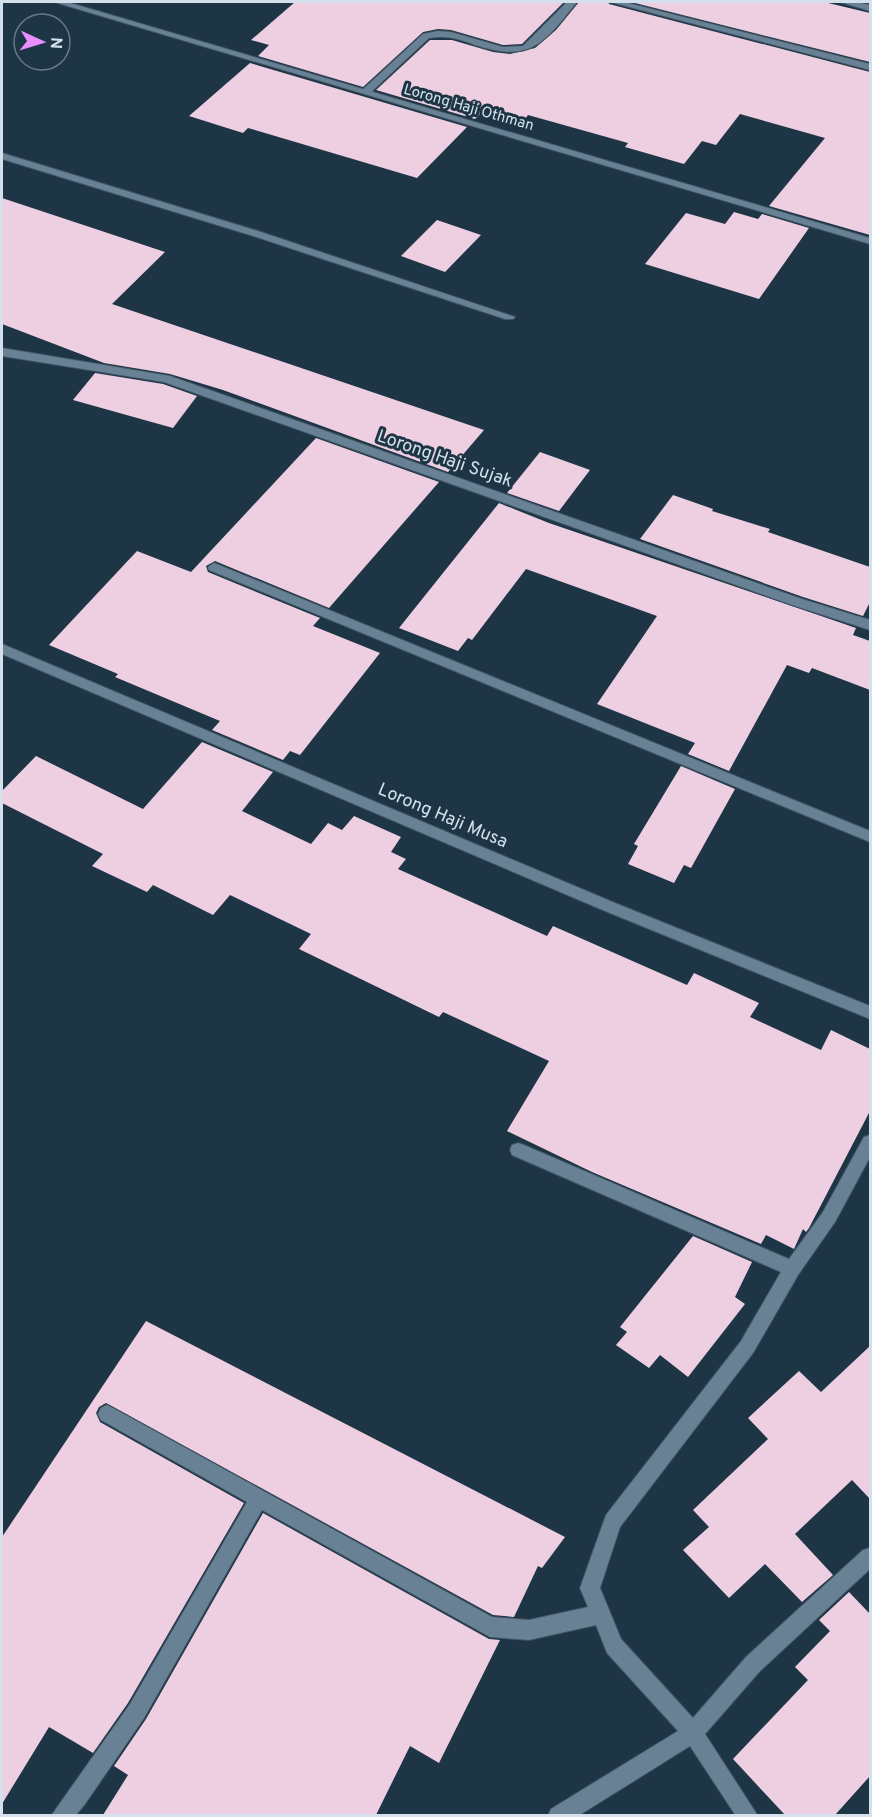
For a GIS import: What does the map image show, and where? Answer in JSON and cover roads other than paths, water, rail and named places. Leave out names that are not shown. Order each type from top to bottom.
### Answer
[{"type":"street","name":"Lorong Haji Othman","points":[[59,2],[870,241]]},
{"type":"street","points":[[365,92],[426,36],[434,33],[450,34],[504,49],[528,48],[572,2]]},
{"type":"street","points":[[615,2],[870,67]]},
{"type":"street","points":[[845,2],[870,8]]},
{"type":"street","points":[[2,156],[254,233],[509,317]]},
{"type":"street","name":"Lorong Haji Sujak","points":[[2,352],[166,379],[870,626]]},
{"type":"street","points":[[214,567],[870,837]]},
{"type":"street","name":"Lorong Haji Musa","points":[[2,649],[610,907],[870,1012]]},
{"type":"street","points":[[748,1815],[693,1733],[614,1646],[590,1588],[613,1522],[747,1347],[792,1269],[830,1217],[870,1142]]},
{"type":"street","points":[[518,1150],[792,1269]]},
{"type":"street","points":[[107,1414],[490,1627],[529,1630],[601,1614]]},
{"type":"street","points":[[61,1815],[78,1797],[136,1711],[258,1498]]},
{"type":"street","points":[[558,1815],[693,1733],[753,1664],[870,1557]]}]
